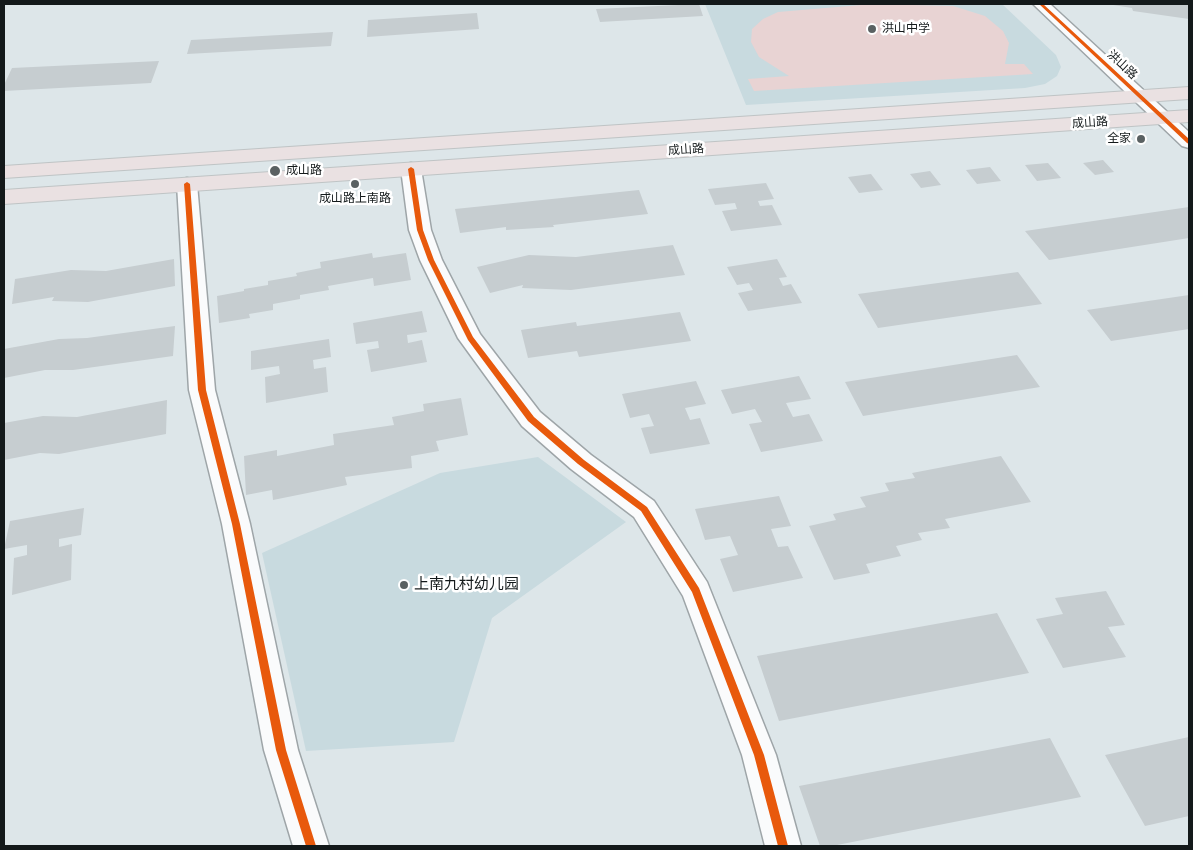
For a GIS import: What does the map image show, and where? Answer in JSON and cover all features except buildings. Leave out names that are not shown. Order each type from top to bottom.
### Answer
[{"type":"main road","name":"成山路","points":[[4,172],[1189,93]]},
{"type":"main road","name":"成山路","points":[[4,197],[1189,116]]},
{"type":"street","name":"洪山路","points":[[1041,4],[1189,142]]},
{"type":"street","points":[[411,169],[423,238],[431,260],[470,338],[531,419],[581,462],[644,510],[696,591],[759,755],[784,846]]},
{"type":"street","points":[[187,184],[202,390],[236,524],[282,750],[311,846]]},
{"type":"shaded area","name":"洪山中学","points":[[705,4],[1002,4],[1056,55],[1061,67],[1057,76],[1045,84],[1025,88],[746,105]]},
{"type":"shaded area","name":"洪山中学","points":[[873,4],[953,6],[985,16],[1003,31],[1009,43],[1005,64],[1024,64],[1033,74],[754,91],[748,79],[789,76],[759,57],[751,42],[752,29],[763,19],[778,12]]},
{"type":"shaded area","name":"上南九村幼儿园","points":[[538,457],[626,522],[492,618],[454,742],[306,751],[262,553],[440,473]]},
{"type":"cycle path","points":[[1041,4],[1189,142]]},
{"type":"cycle path","points":[[411,169],[420,230],[431,260],[470,338],[531,419],[581,462],[644,509],[696,591],[759,755],[783,846]]},
{"type":"cycle path","points":[[187,184],[202,390],[236,524],[281,750],[311,846]]},
{"type":"place","name":"洪山中学","points":[[872,29]]},
{"type":"place","name":"全家","points":[[1141,139]]},
{"type":"place","name":"成山路","points":[[275,171]]},
{"type":"place","name":"成山路上南路","points":[[355,184]]},
{"type":"place","name":"上南九村幼儿园","points":[[404,585]]}]
